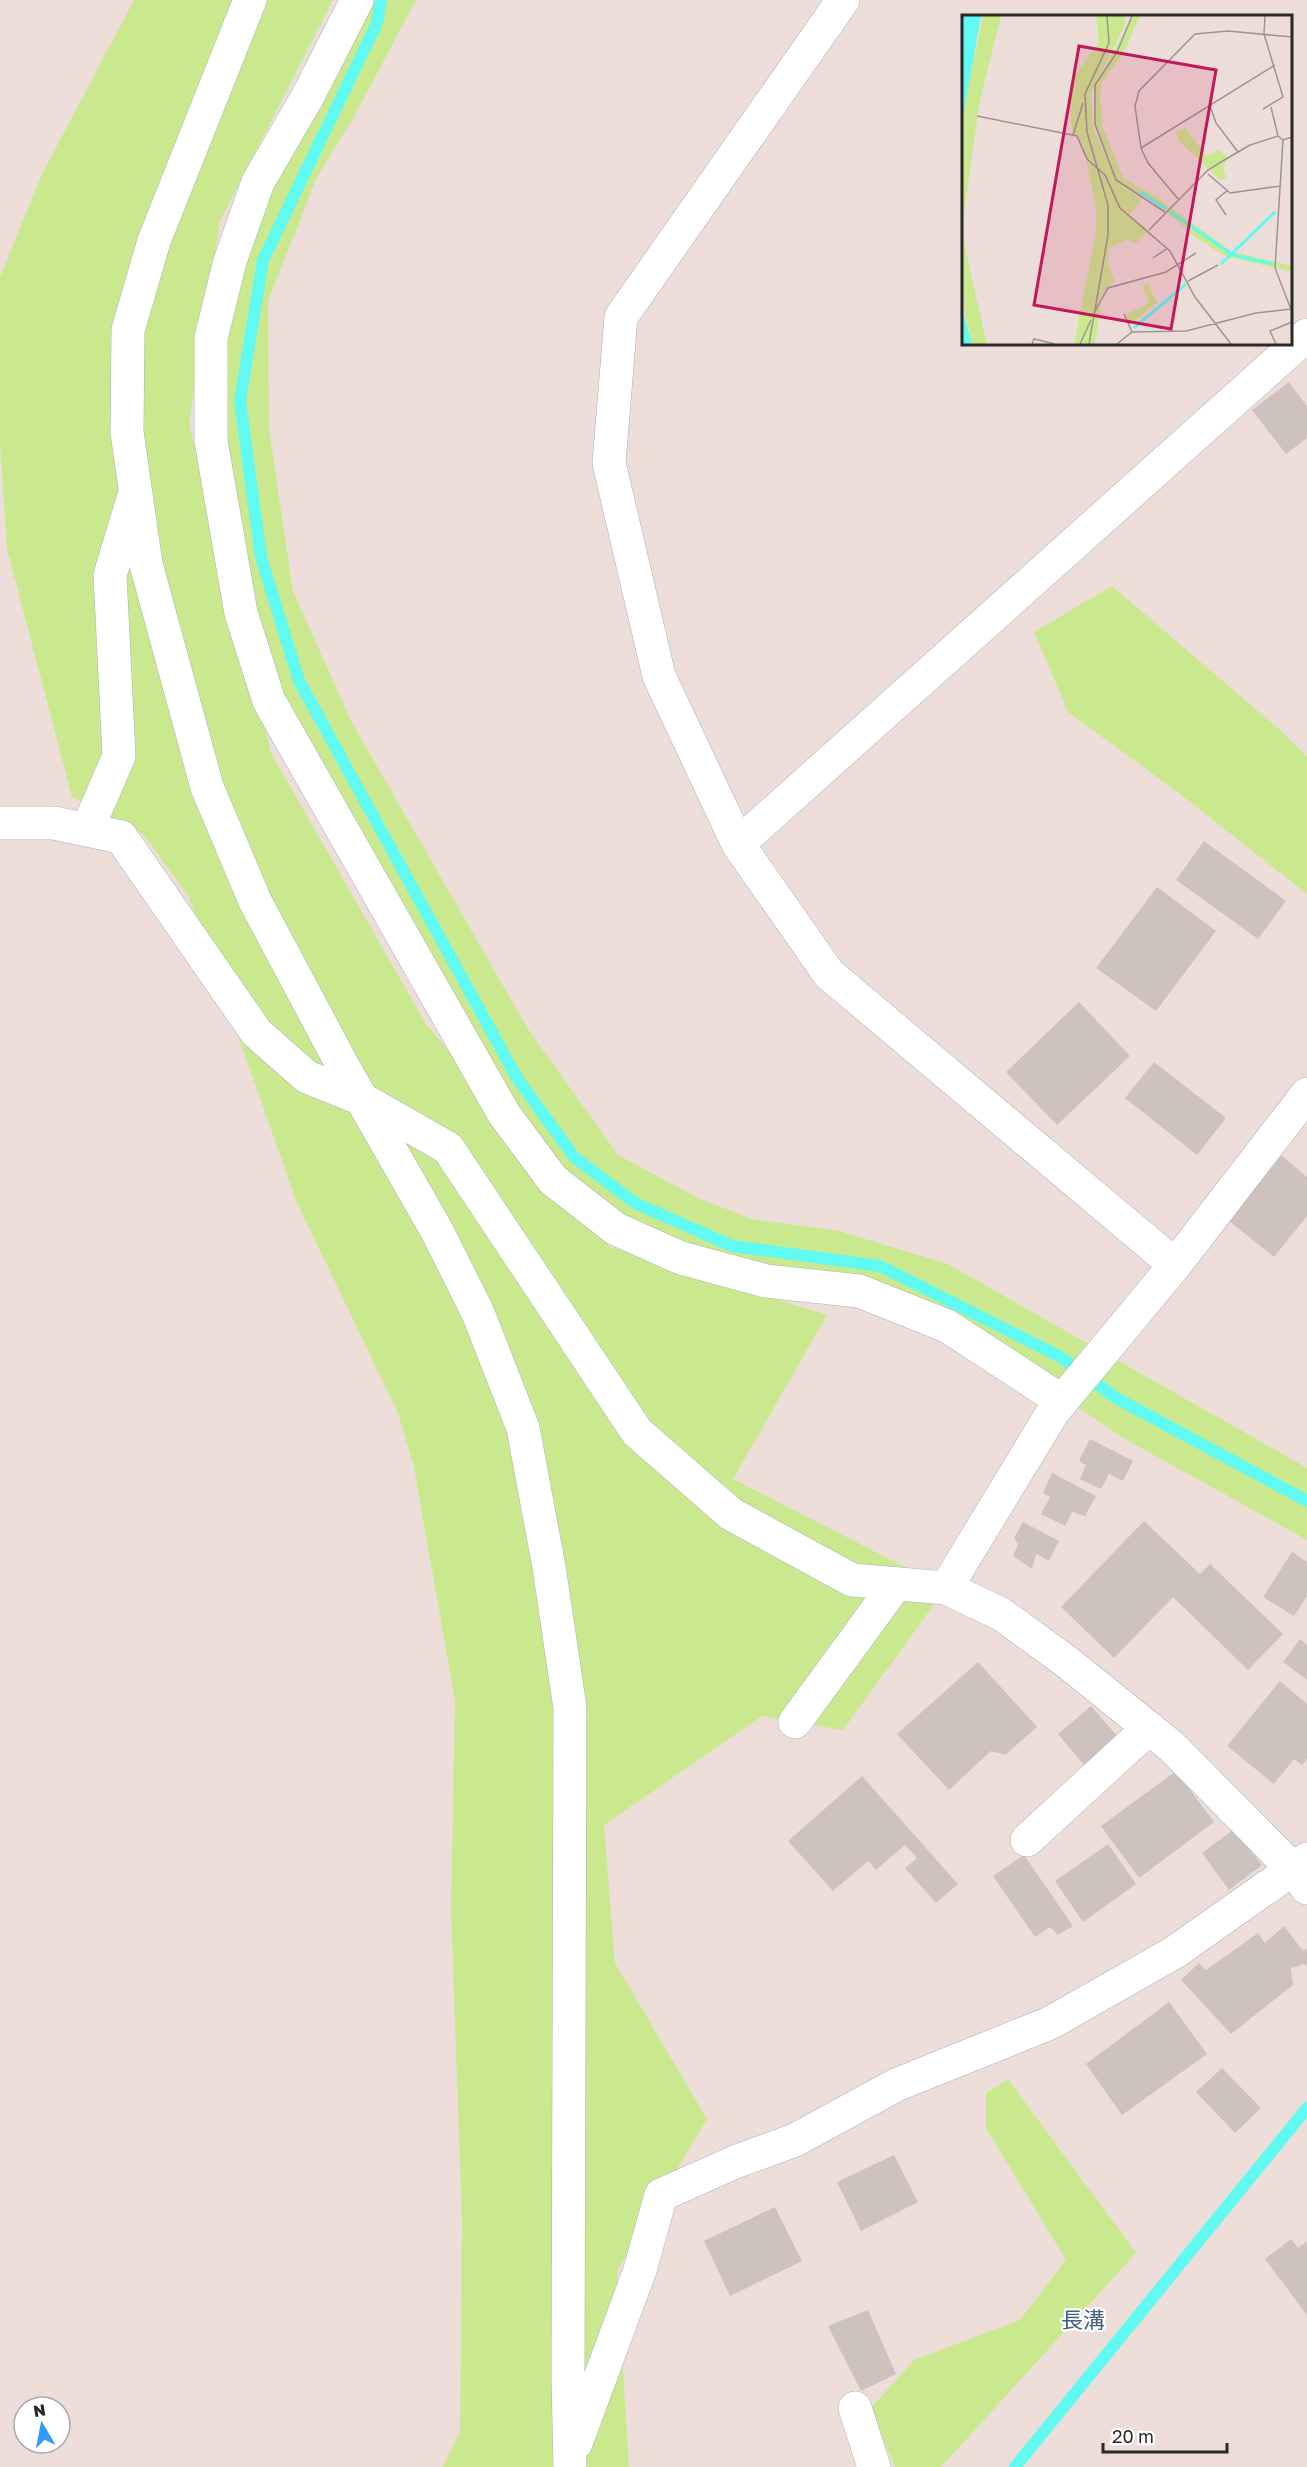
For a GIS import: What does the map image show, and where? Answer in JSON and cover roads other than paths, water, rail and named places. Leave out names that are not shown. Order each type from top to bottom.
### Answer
[{"type":"street","points":[[250,0],[154,241],[128,330],[127,432],[146,564],[207,787],[255,901],[362,1100],[437,1231],[478,1313],[523,1428],[560,1637],[570,1708],[569,2464]]},
{"type":"street","points":[[357,0],[308,96],[258,182],[230,261],[211,338],[211,441],[241,613],[269,702],[504,1113],[554,1180],[616,1229],[681,1258],[766,1281],[859,1291],[947,1326],[1062,1401]]},
{"type":"street","points":[[843,0],[621,318],[609,463],[659,676],[738,844],[829,974],[1175,1265]]},
{"type":"street","points":[[738,844],[1306,339]]},
{"type":"street","points":[[87,830],[119,756],[110,574],[135,492]]},
{"type":"street","points":[[0,823],[54,823],[121,837],[256,1032],[307,1077],[362,1100],[448,1148],[637,1432],[730,1514],[852,1580],[946,1588],[1001,1614],[1067,1662],[1171,1746],[1303,1872],[1175,1952],[1050,2023],[896,2085],[795,2140],[735,2162],[662,2195],[640,2270],[569,2464]]},
{"type":"street","points":[[946,1588],[1062,1401],[1175,1265],[1307,1094]]},
{"type":"street","points":[[795,1722],[896,1584]]},
{"type":"street","points":[[1027,1840],[1149,1728]]},
{"type":"street","points":[[855,2408],[874,2467]]},
{"type":"waterway","points":[[381,0],[377,23],[263,260],[240,401],[261,557],[299,681],[517,1078],[574,1157],[635,1203],[732,1246],[880,1266],[1059,1356],[1116,1398],[1307,1501]]},
{"type":"waterway","points":[[1015,2467],[1307,2108]]},
{"type":"district","name":"長溝","points":[[1083,2319]]}]
